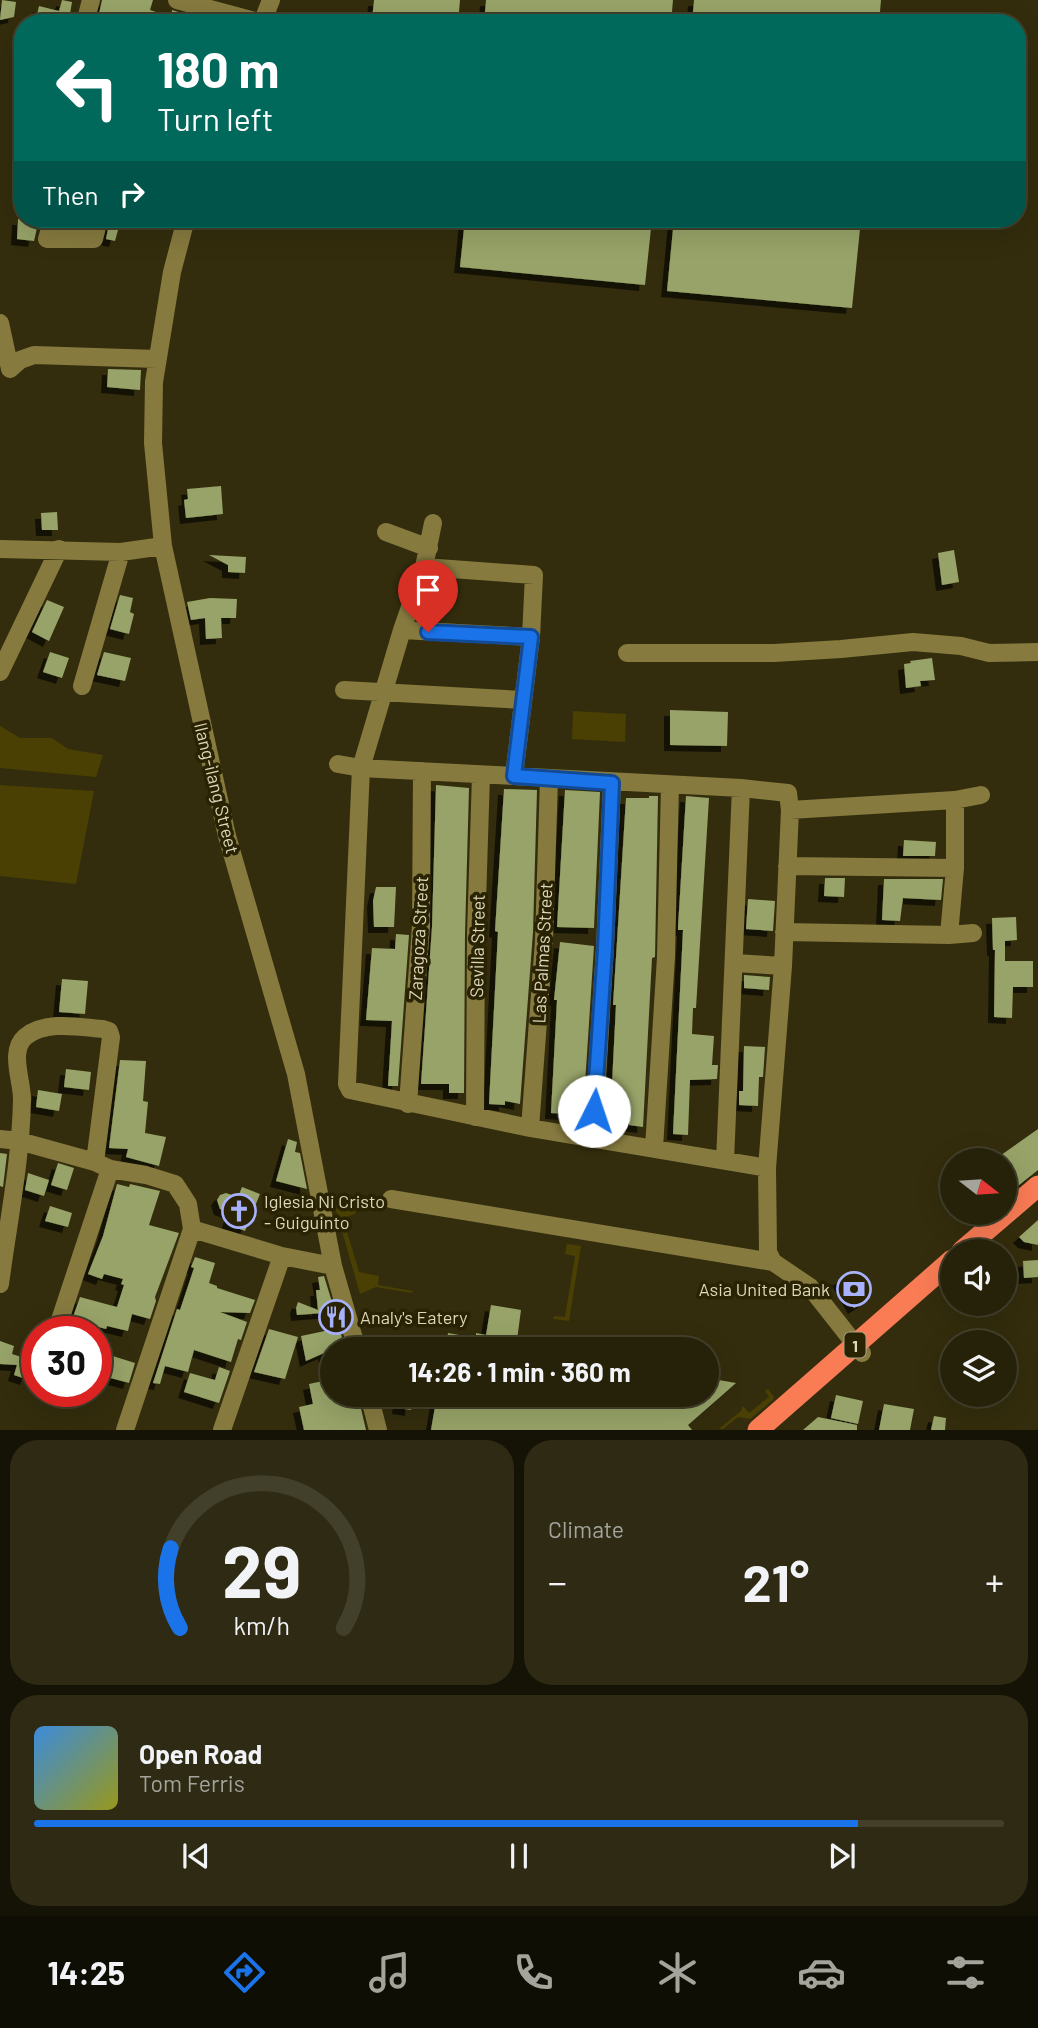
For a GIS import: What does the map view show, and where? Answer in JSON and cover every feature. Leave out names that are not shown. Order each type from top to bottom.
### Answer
[{"type":"highway","points":[[976,1239],[1038,1186]]},
{"type":"highway","points":[[995,1239],[1038,1202]]},
{"type":"highway","name":"1","points":[[777,1430],[940,1271]]},
{"type":"highway","name":"1","points":[[758,1430],[940,1285]]},
{"type":"street","points":[[177,0],[229,14]]},
{"type":"street","points":[[50,228],[47,239],[94,239],[97,228]]},
{"type":"street","name":"Ilang-ilang Street","points":[[184,228],[172,272],[154,382],[153,443],[163,546],[228,836],[296,1074],[333,1266],[354,1337]]},
{"type":"street","points":[[0,326],[5,374]]},
{"type":"street","points":[[5,374],[20,360],[34,355],[157,359]]},
{"type":"street","points":[[433,523],[424,567],[402,630],[362,768],[347,1084],[350,1090],[530,1128],[767,1168]]},
{"type":"street","points":[[386,532],[429,548]]},
{"type":"street","points":[[1,550],[121,552],[163,546]]},
{"type":"street","points":[[0,672],[59,549]]},
{"type":"street","points":[[82,686],[121,552]]},
{"type":"street","points":[[424,567],[534,575],[531,637],[514,776]]},
{"type":"street","points":[[402,630],[531,637]]},
{"type":"street","points":[[627,653],[774,653],[913,642],[961,646],[989,653],[1038,652]]},
{"type":"street","points":[[344,690],[523,700]]},
{"type":"street","points":[[338,764],[362,768],[741,788],[788,793],[790,810],[783,966],[767,1168],[768,1252],[773,1262]]},
{"type":"street","name":"Zaragoza Street","points":[[408,1104],[421,926],[422,771]]},
{"type":"street","name":"Sevilla Street","points":[[475,1117],[476,934],[481,775]]},
{"type":"street","name":"Las Palmas Street","points":[[530,1128],[544,941],[549,778]]},
{"type":"street","points":[[593,1139],[612,783]]},
{"type":"street","points":[[654,1148],[666,957],[670,785]]},
{"type":"street","points":[[726,1160],[741,788]]},
{"type":"street","points":[[790,810],[955,800],[981,795]]},
{"type":"street","points":[[949,935],[955,869],[955,800]]},
{"type":"street","points":[[787,866],[955,869]]},
{"type":"street","points":[[784,932],[949,935],[973,933]]},
{"type":"street","points":[[735,963],[783,966]]},
{"type":"street","points":[[0,1284],[4,1218],[19,1141],[22,1097],[8,1050],[36,1031],[70,1026],[108,1031],[111,1037],[102,1165],[60,1316]]},
{"type":"street","points":[[0,1139],[19,1141],[175,1184],[188,1203],[192,1229],[125,1430]]},
{"type":"street","points":[[391,1199],[773,1262],[810,1287],[859,1348]]},
{"type":"street","points":[[192,1229],[282,1256],[333,1266]]},
{"type":"street","points":[[222,1430],[282,1256]]},
{"type":"street","points":[[372,1407],[378,1430]]},
{"type":"shaded area","points":[[573,711],[626,714],[625,742],[572,739]]},
{"type":"shaded area","points":[[0,726],[20,738],[52,738],[68,749],[103,755],[96,777],[0,768]]},
{"type":"shaded area","points":[[0,785],[94,791],[76,884],[0,876]]},
{"type":"shaded area","points":[[334,1203],[357,1207],[355,1214],[343,1218],[359,1272],[379,1276],[378,1285],[413,1291],[412,1293],[376,1287],[360,1294]]},
{"type":"shaded area","points":[[567,1244],[581,1246],[569,1321],[553,1319],[554,1316],[565,1317],[575,1256],[565,1254]]},
{"type":"shaded area","points":[[768,1389],[774,1397],[773,1400],[750,1419],[738,1417],[723,1429],[719,1429],[741,1411],[743,1406],[749,1413],[769,1397],[765,1391]]},
{"type":"building","points":[[2,0],[16,2],[14,17],[0,20]]},
{"type":"building","points":[[62,0],[72,2],[70,14],[37,14],[39,6],[59,11]]},
{"type":"building","points":[[102,0],[153,0],[150,10],[162,14],[99,14]]},
{"type":"building","points":[[374,0],[460,0],[459,14],[373,14]]},
{"type":"building","points":[[486,0],[673,0],[672,14],[485,14]]},
{"type":"building","points":[[694,0],[881,0],[880,14],[693,14]]},
{"type":"building","points":[[18,228],[37,228],[34,241],[17,239]]},
{"type":"building","points":[[108,228],[119,228],[115,241],[106,239]]},
{"type":"building","points":[[464,228],[651,228],[645,285],[460,267]]},
{"type":"building","points":[[673,228],[860,228],[852,308],[667,291]]},
{"type":"building","points":[[108,369],[141,370],[140,390],[107,387]]},
{"type":"building","points":[[221,486],[223,514],[186,518],[184,500],[188,499],[187,489]]},
{"type":"building","points":[[57,512],[58,530],[42,530],[41,513]]},
{"type":"building","points":[[954,550],[959,582],[942,585],[938,553]]},
{"type":"building","points":[[209,555],[246,557],[245,573],[228,572],[228,565]]},
{"type":"building","points":[[120,595],[133,598],[130,612],[134,614],[129,634],[110,629]]},
{"type":"building","points":[[210,598],[237,599],[236,618],[221,618],[222,638],[206,639],[205,618],[191,620],[187,602]]},
{"type":"building","points":[[47,600],[64,607],[49,641],[32,632]]},
{"type":"building","points":[[50,652],[69,658],[62,678],[43,672]]},
{"type":"building","points":[[104,652],[131,658],[125,681],[97,675]]},
{"type":"building","points":[[932,658],[935,680],[920,681],[921,686],[906,688],[904,664]]},
{"type":"building","points":[[670,710],[728,712],[727,746],[670,745]]},
{"type":"building","points":[[436,785],[469,788],[464,1093],[449,1093],[449,1084],[421,1084],[432,927]]},
{"type":"building","points":[[504,789],[537,790],[533,932],[520,1104],[505,1101],[505,1105],[489,1104],[498,932],[495,931]]},
{"type":"building","points":[[565,790],[600,792],[594,928],[557,927]]},
{"type":"building","points":[[658,796],[655,957],[652,958],[643,1127],[629,1123],[610,1123],[616,1005],[613,1005],[626,798]]},
{"type":"building","points":[[686,796],[709,798],[696,1008],[693,1008],[692,1034],[714,1036],[712,1065],[718,1065],[717,1079],[690,1080],[688,1135],[673,1134],[683,930],[678,930],[678,927]]},
{"type":"building","points":[[904,840],[936,842],[935,856],[903,856]]},
{"type":"building","points":[[825,878],[845,878],[844,897],[824,896]]},
{"type":"building","points":[[884,879],[943,879],[941,900],[903,898],[900,921],[882,920]]},
{"type":"building","points":[[376,887],[396,887],[394,927],[374,927],[373,901]]},
{"type":"building","points":[[748,899],[775,901],[773,931],[746,929]]},
{"type":"building","points":[[1016,917],[1017,940],[1005,941],[1005,961],[1033,961],[1033,987],[1013,987],[1012,1018],[994,1017],[995,950],[992,918]]},
{"type":"building","points":[[396,934],[409,935],[398,1086],[388,1086],[392,1021],[366,1020],[372,948],[395,949]]},
{"type":"building","points":[[560,942],[594,946],[583,1115],[551,1113],[557,1000],[554,1000]]},
{"type":"building","points":[[744,975],[770,977],[769,990],[744,988]]},
{"type":"building","points":[[62,979],[88,981],[85,1014],[59,1012]]},
{"type":"building","points":[[744,1046],[765,1047],[763,1077],[759,1077],[758,1106],[739,1105],[739,1091],[743,1091]]},
{"type":"building","points":[[120,1060],[146,1061],[143,1101],[148,1102],[145,1133],[166,1137],[159,1166],[126,1157],[128,1149],[109,1148]]},
{"type":"building","points":[[66,1069],[91,1072],[89,1090],[64,1087]]},
{"type":"building","points":[[38,1090],[62,1094],[59,1111],[36,1107]]},
{"type":"building","points":[[1038,1129],[1038,1170],[1017,1187],[1017,1148],[1011,1148]]},
{"type":"building","points":[[288,1139],[297,1142],[295,1152],[300,1153],[307,1189],[276,1181]]},
{"type":"building","points":[[0,1153],[7,1154],[3,1187],[0,1186]]},
{"type":"building","points":[[58,1163],[74,1168],[67,1190],[51,1185]]},
{"type":"building","points":[[28,1173],[49,1180],[44,1196],[25,1190]]},
{"type":"building","points":[[117,1184],[160,1191],[149,1225],[179,1233],[155,1297],[150,1319],[132,1314],[128,1331],[112,1327],[112,1316],[73,1316],[80,1297],[117,1307],[124,1285],[121,1284],[123,1279],[104,1274],[102,1279],[88,1274],[103,1236]]},
{"type":"building","name":"Iglesia Ni Cristo - Guiguinto","points":[[242,1187],[260,1194],[245,1231],[227,1224],[231,1213],[220,1209],[217,1200],[220,1195],[226,1193],[238,1197]]},
{"type":"building","points":[[50,1206],[72,1213],[68,1227],[45,1221]]},
{"type":"building","points":[[1038,1220],[1038,1245],[1024,1242],[1019,1237]]},
{"type":"building","points":[[195,1257],[215,1263],[209,1283],[255,1300],[250,1313],[220,1312],[247,1322],[231,1362],[194,1350],[188,1372],[165,1366],[160,1384],[153,1383],[177,1309],[180,1310],[194,1268],[191,1267]]},
{"type":"building","points":[[1038,1260],[1038,1277],[1024,1278],[1023,1261]]},
{"type":"building","name":"Asia United Bank","points":[[854,1271],[870,1298],[854,1308],[838,1280]]},
{"type":"building","points":[[324,1276],[335,1312],[297,1315],[298,1302],[318,1310],[318,1277]]},
{"type":"building","points":[[491,1305],[521,1310],[517,1337],[476,1337],[476,1333],[486,1335]]},
{"type":"building","points":[[339,1328],[342,1337],[320,1337],[320,1355],[306,1361],[301,1336]]},
{"type":"building","points":[[269,1329],[298,1337],[285,1379],[254,1372]]},
{"type":"building","points":[[448,1333],[470,1337],[447,1337]]},
{"type":"building","points":[[0,1341],[14,1346],[12,1354],[21,1357],[21,1377],[14,1375],[17,1365],[0,1364]]},
{"type":"building","points":[[112,1356],[135,1363],[129,1383],[112,1378]]},
{"type":"building","points":[[219,1367],[230,1371],[219,1403],[184,1392],[190,1373],[215,1380]]},
{"type":"building","points":[[719,1380],[736,1383],[719,1398]]},
{"type":"building","points":[[320,1382],[320,1407],[361,1407],[366,1430],[304,1430],[299,1407],[313,1404],[309,1384]]},
{"type":"building","points":[[836,1395],[863,1401],[858,1424],[831,1418]]},
{"type":"building","points":[[884,1404],[914,1409],[910,1430],[879,1430]]},
{"type":"building","points":[[435,1407],[709,1407],[688,1425],[692,1430],[431,1430]]},
{"type":"building","points":[[934,1416],[946,1418],[945,1430],[931,1430]]},
{"type":"building","points":[[818,1417],[857,1425],[857,1430],[803,1430]]},
{"type":"place","name":"Iglesia Ni Cristo - Guiguinto","points":[[239,1211]]},
{"type":"place","name":"Asia United Bank","points":[[854,1289]]},
{"type":"place","name":"Analy's Eatery","points":[[336,1317]]},
{"type":"route","points":[[428,632],[531,637],[514,776],[612,783],[594,1111]]}]
